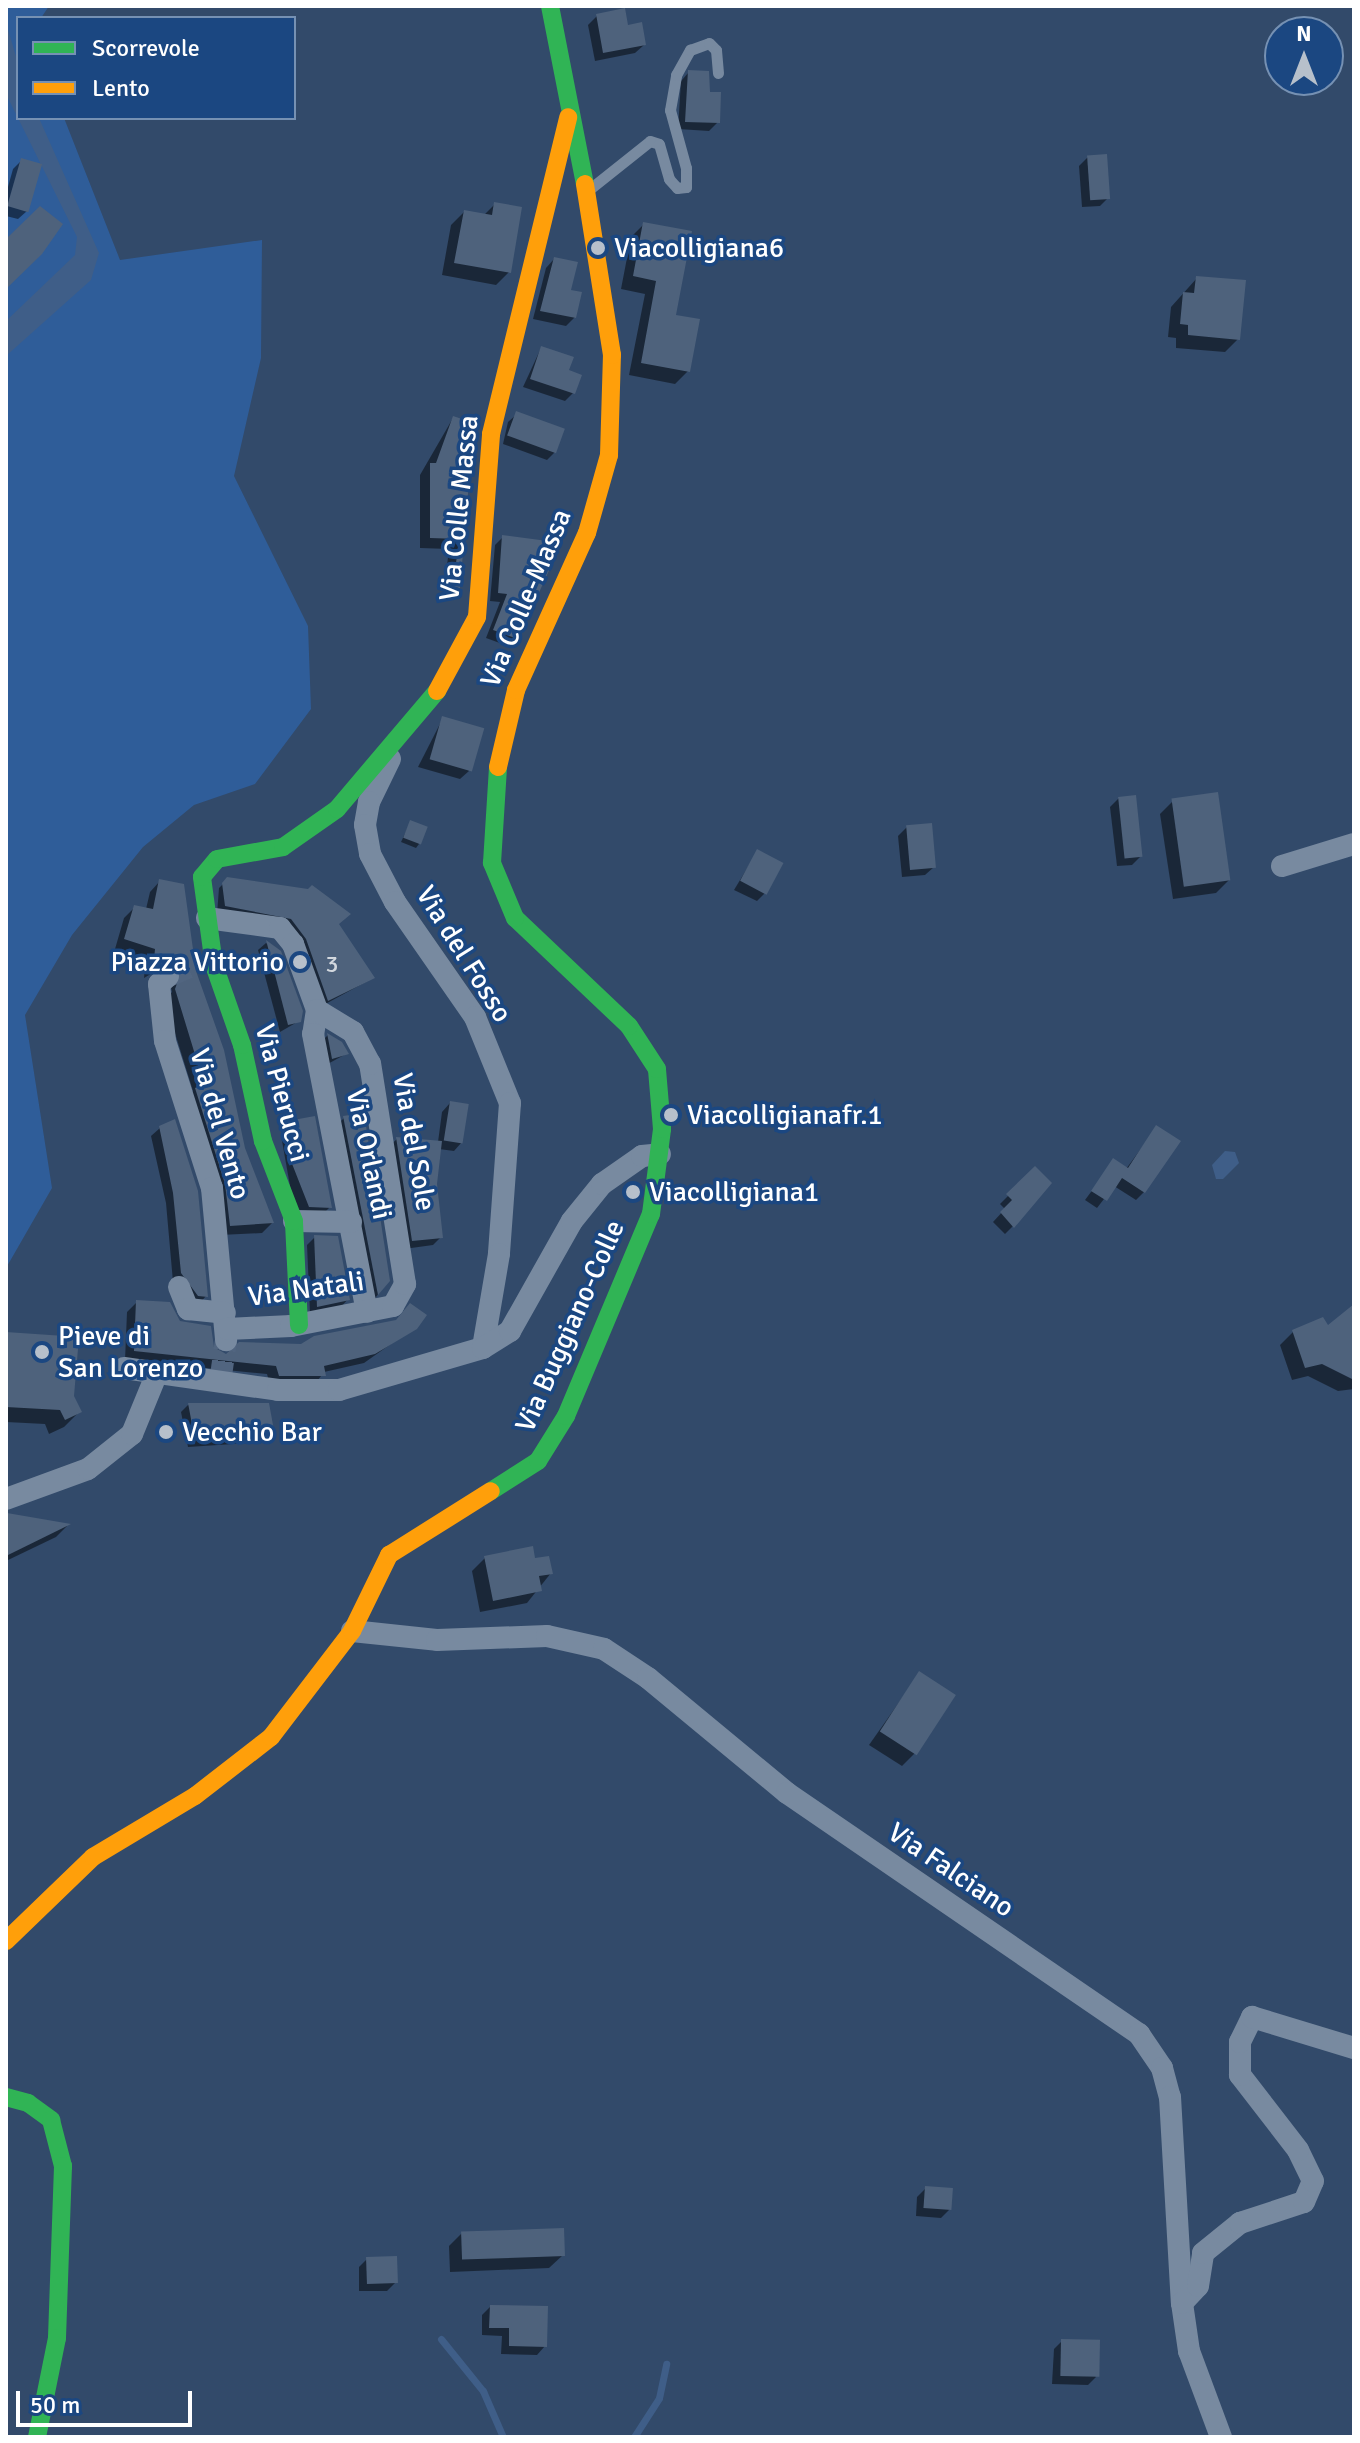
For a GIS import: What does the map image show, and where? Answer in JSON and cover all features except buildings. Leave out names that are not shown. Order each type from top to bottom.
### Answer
[{"type":"street","name":"Via Colle-Massa","points":[[550,6],[569,113],[589,190],[612,355],[609,455],[587,533],[516,690],[502,739],[492,808],[492,863],[515,918],[646,1047],[659,1087],[660,1154]]},
{"type":"street","name":"Via Colle Massa","points":[[202,877],[217,859],[270,852],[319,825],[435,695],[477,617],[491,434],[569,113]]},
{"type":"street","name":"Via del Fosso","points":[[397,741],[369,802],[365,825],[370,854],[395,902],[475,1017],[510,1103],[499,1254],[483,1348]]},
{"type":"street","points":[[1282,866],[1354,844]]},
{"type":"street","name":"Via Pierucci","points":[[202,877],[207,918],[207,960],[242,1045],[263,1141],[294,1221],[299,1325]]},
{"type":"street","points":[[207,918],[280,928],[293,944],[317,1010]]},
{"type":"street","name":"Via del Vento","points":[[168,976],[159,984],[165,1041],[212,1188],[226,1327]]},
{"type":"street","name":"Via Orlandi","points":[[317,1010],[313,1034],[367,1312]]},
{"type":"street","name":"Via del Sole","points":[[317,1010],[353,1032],[365,1049],[376,1085],[406,1266],[405,1284],[393,1306]]},
{"type":"street","points":[[124,1368],[278,1390],[339,1390],[483,1348],[510,1331],[572,1221],[602,1184],[642,1156],[660,1154]]},
{"type":"street","name":"Via Buggiano-Colle","points":[[6,1941],[93,1857],[195,1796],[271,1737],[352,1631],[389,1555],[519,1477],[556,1435],[642,1239],[660,1154]]},
{"type":"street","points":[[294,1221],[351,1222]]},
{"type":"street","name":"Via Natali","points":[[179,1287],[188,1309],[226,1327],[299,1325],[393,1306]]},
{"type":"street","points":[[6,1499],[88,1469],[132,1434],[150,1400],[157,1373]]},
{"type":"street","name":"Via Falciano","points":[[352,1631],[437,1640],[547,1636],[604,1649],[648,1678],[787,1793],[1129,2025],[1155,2055],[1170,2097],[1182,2303],[1189,2351],[1221,2437]]},
{"type":"street","points":[[1182,2303],[1198,2286],[1203,2253],[1240,2223],[1304,2202],[1313,2181],[1298,2150],[1240,2075],[1240,2042],[1252,2017],[1354,2048]]},
{"type":"street","points":[[6,2097],[28,2103],[51,2120],[63,2166],[57,2338],[37,2437]]},
{"type":"lane","points":[[589,190],[650,141],[659,144],[669,179],[677,188],[686,187],[686,168],[670,110],[676,75],[690,50],[709,43],[716,50],[718,73]]},
{"type":"shaded area","points":[[6,6],[49,6],[42,16],[16,16],[16,120],[65,120],[120,260],[262,240],[261,358],[234,476],[308,626],[311,709],[255,784],[194,805],[143,847],[72,935],[25,1015],[52,1188],[6,1268]]},
{"type":"shaded area","points":[[6,23],[16,56],[16,114],[6,94]]},
{"type":"shaded area","points":[[19,120],[40,120],[99,253],[91,280],[6,356],[6,321],[75,255],[77,237]]},
{"type":"shaded area","points":[[1225,1151],[1235,1152],[1239,1163],[1223,1179],[1216,1179],[1212,1165]]},
{"type":"waterway","points":[[441,2339],[483,2391],[503,2437]]},
{"type":"waterway","points":[[634,2437],[659,2398],[666,2364]]},
{"type":"tunnel","points":[[168,976],[201,962]]},
{"type":"tunnel","points":[[220,1383],[226,1340]]},
{"type":"traffic: fast","points":[[550,6],[585,184]]},
{"type":"traffic: fast","points":[[299,1325],[294,1221],[263,1141],[242,1045],[214,965],[202,877],[217,859],[283,847],[337,809],[437,691]]},
{"type":"traffic: fast","points":[[491,1491],[538,1461],[566,1416],[651,1214],[662,1129],[657,1069],[629,1026],[515,918],[492,863],[498,767]]},
{"type":"traffic: fast","points":[[6,2097],[28,2103],[51,2120],[63,2166],[57,2338],[37,2437]]},
{"type":"traffic: slow","points":[[437,691],[477,617],[491,434],[568,117]]},
{"type":"traffic: slow","points":[[498,767],[516,690],[587,533],[609,455],[612,355],[585,184]]},
{"type":"traffic: slow","points":[[6,1941],[93,1857],[195,1796],[271,1737],[352,1631],[389,1555],[491,1491]]},
{"type":"place","name":"Viacolligiana6","points":[[598,248]]},
{"type":"place","name":"Piazza Vittorio","points":[[300,962]]},
{"type":"place","name":"Viacolligianafr.1","points":[[671,1115]]},
{"type":"place","name":"Viacolligiana1","points":[[633,1192]]},
{"type":"place","name":"Pieve di San Lorenzo","points":[[42,1352]]},
{"type":"place","name":"Vecchio Bar","points":[[166,1432]]}]
